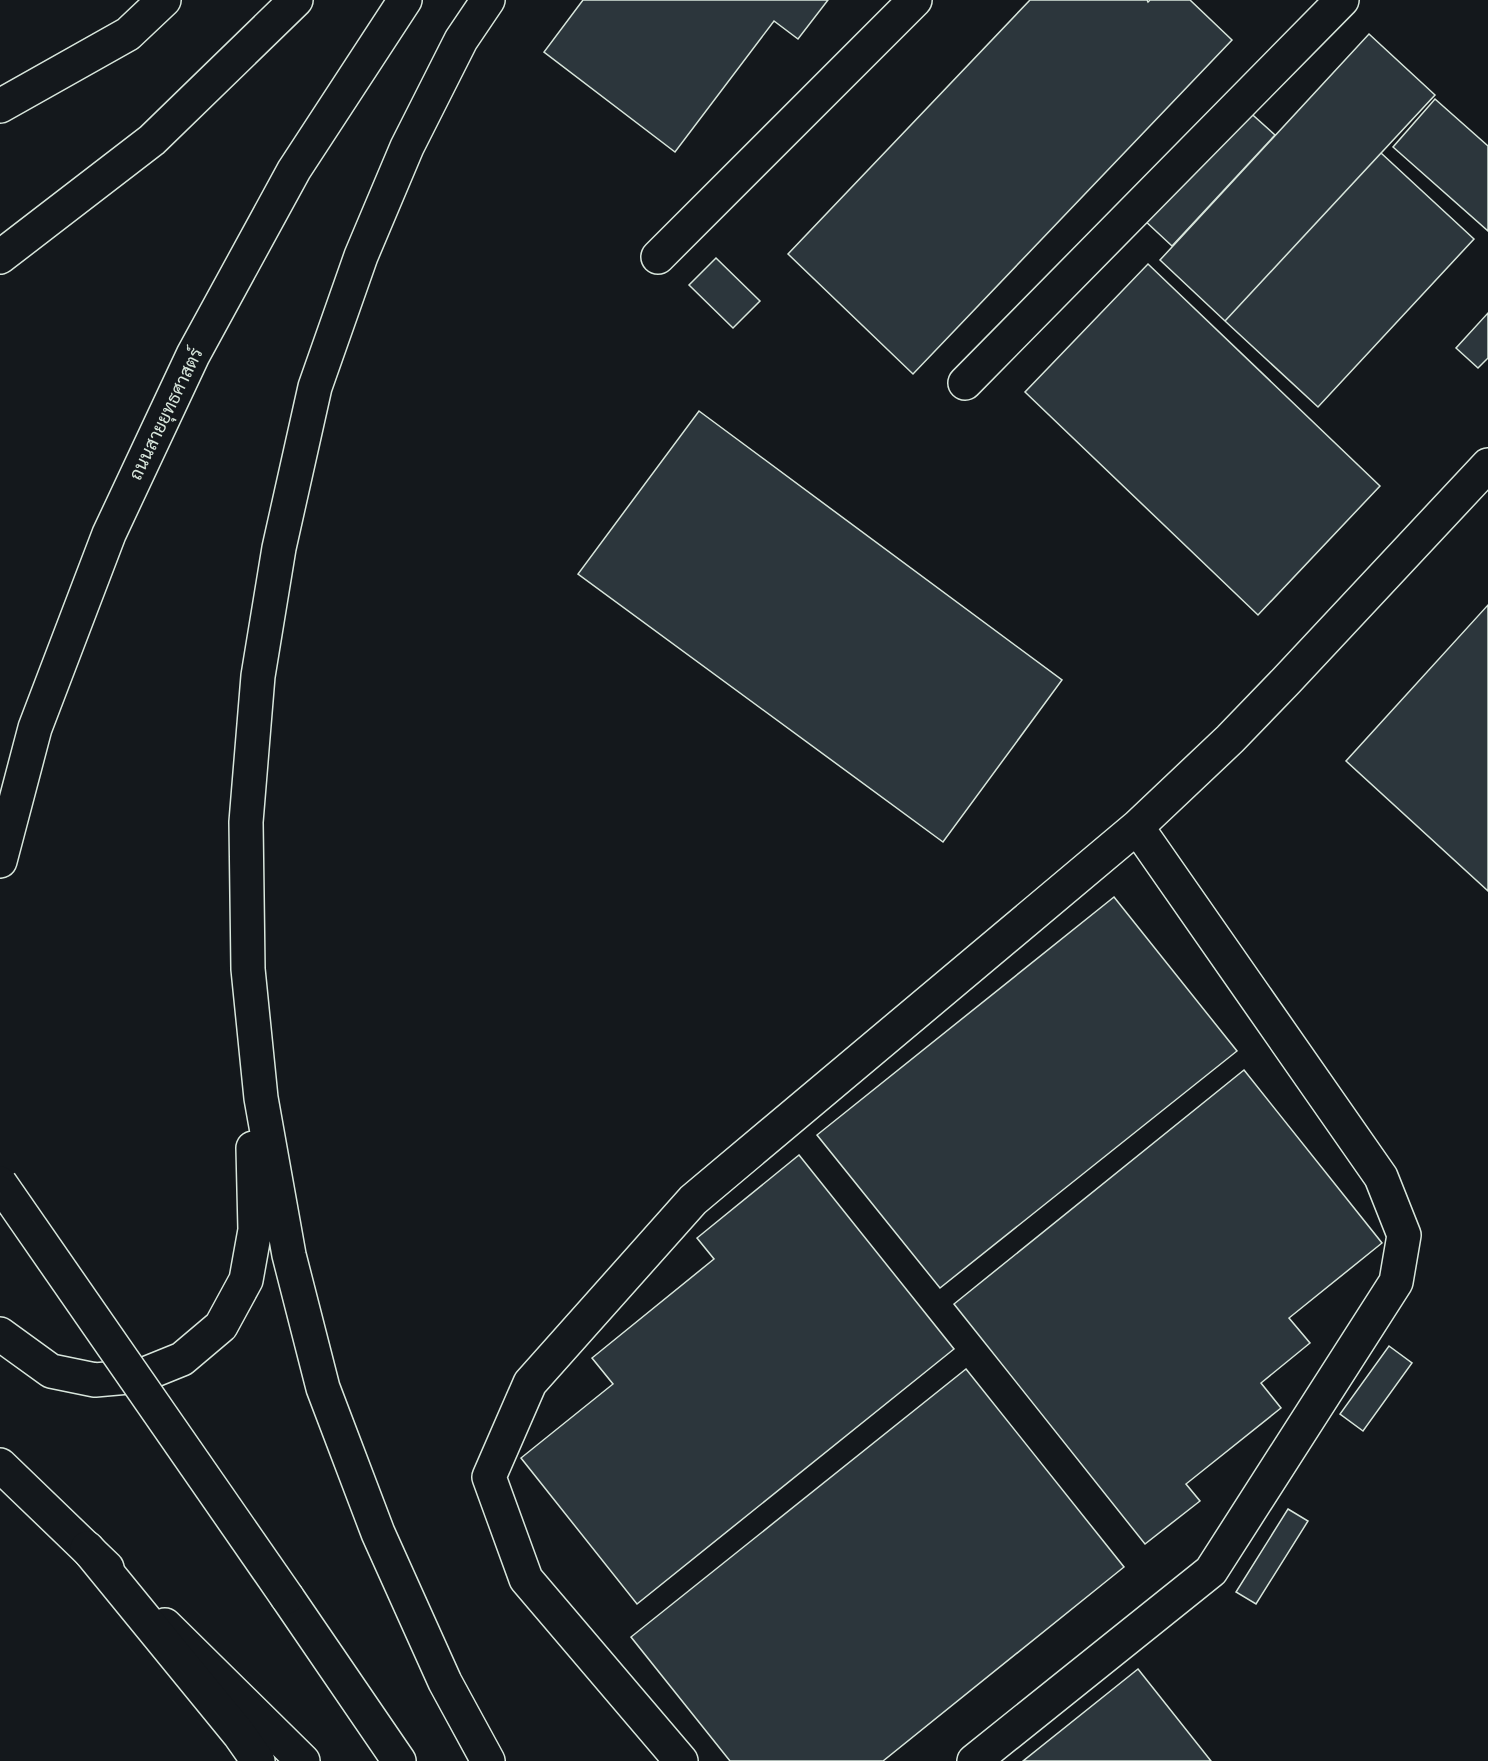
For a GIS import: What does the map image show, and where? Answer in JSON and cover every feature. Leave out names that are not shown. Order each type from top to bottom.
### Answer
[{"type":"main road","points":[[0,106],[128,34],[164,0]]},
{"type":"main road","points":[[0,257],[152,140],[296,0]]},
{"type":"main road","name":"ถนนสายยุทธศาสตร์","points":[[0,861],[35,728],[109,534],[173,397],[193,355],[294,170],[405,0]]},
{"type":"main road","points":[[0,1334],[51,1371],[95,1380],[140,1376],[182,1359],[221,1326],[246,1280],[255,1230],[246,822],[258,676],[279,548],[315,387],[361,256],[407,147],[461,40],[488,0]]},
{"type":"main road","points":[[658,257],[915,0]]},
{"type":"main road","points":[[965,383],[1342,0]]},
{"type":"main road","points":[[681,1761],[526,1579],[489,1477],[530,1383],[693,1200],[1137,827],[1230,739],[1488,465]]},
{"type":"main road","points":[[974,1761],[1211,1571],[1396,1282],[1404,1234],[1380,1177],[1137,827]]},
{"type":"main road","points":[[248,969],[261,1098],[289,1256],[323,1388],[378,1533],[445,1682],[488,1761]]},
{"type":"main road","points":[[0,1184],[399,1761]]},
{"type":"main road","points":[[0,1466],[41,1503],[303,1761]]},
{"type":"main road","points":[[87,1548],[239,1734],[258,1761]]},
{"type":"building","points":[[583,0],[828,0],[798,39],[774,21],[675,152],[544,52]]},
{"type":"building","points":[[1030,0],[1147,0],[1148,2],[1150,0],[1190,0],[1232,40],[913,374],[788,254]]},
{"type":"building","points":[[1369,34],[1435,95],[1225,321],[1160,260]]},
{"type":"building","points":[[1435,99],[1488,146],[1488,231],[1393,147]]},
{"type":"building","points":[[1245,108],[1275,135],[1172,246],[1143,219]]},
{"type":"building","points":[[1381,153],[1474,239],[1318,407],[1225,321]]},
{"type":"building","points":[[716,258],[760,301],[733,328],[689,285]]},
{"type":"building","points":[[1148,264],[1380,486],[1258,615],[1025,392]]},
{"type":"building","points":[[1488,313],[1488,358],[1478,368],[1456,348]]},
{"type":"building","points":[[699,411],[1062,680],[943,842],[578,574]]},
{"type":"building","points":[[1488,605],[1488,891],[1346,761]]},
{"type":"building","points":[[1114,897],[1237,1051],[940,1288],[817,1135]]},
{"type":"building","points":[[1244,1070],[1382,1243],[1289,1318],[1310,1343],[1261,1383],[1281,1408],[1186,1484],[1200,1501],[1145,1544],[954,1304]]},
{"type":"building","points":[[799,1155],[954,1349],[637,1604],[521,1458],[613,1384],[592,1358],[714,1259],[697,1238]]},
{"type":"building","points":[[1389,1346],[1412,1363],[1363,1431],[1340,1414]]},
{"type":"building","points":[[966,1369],[1124,1567],[883,1761],[730,1761],[631,1637]]},
{"type":"building","points":[[1288,1509],[1308,1521],[1256,1604],[1236,1592]]},
{"type":"building","points":[[1138,1669],[1211,1761],[1023,1761]]}]
